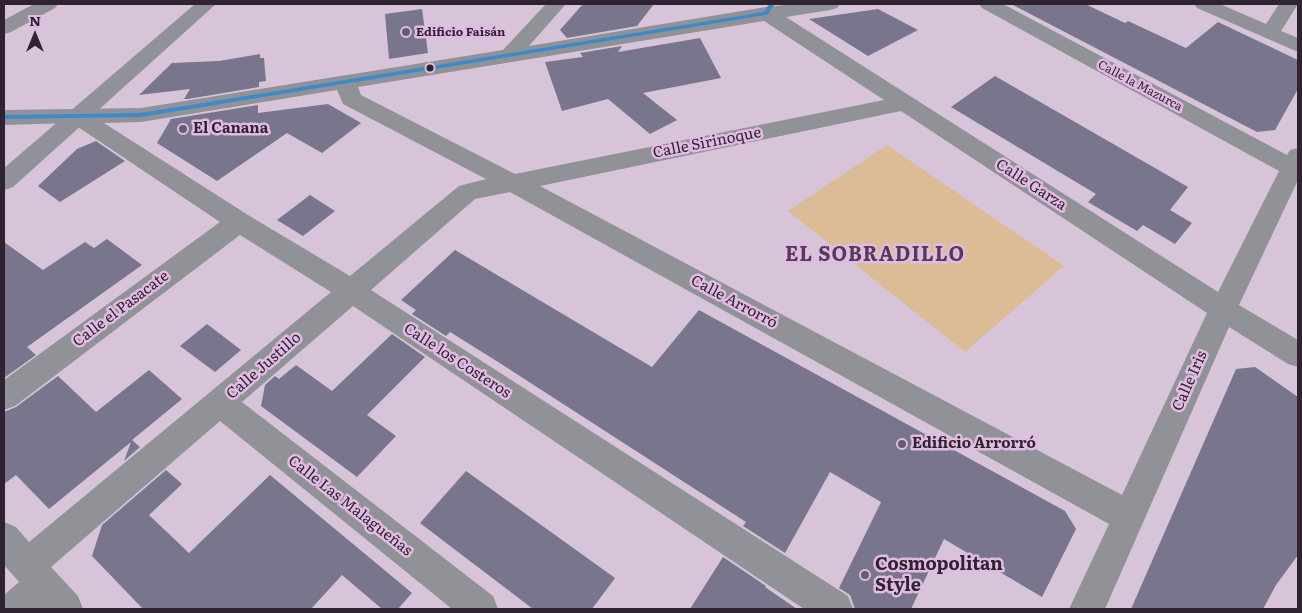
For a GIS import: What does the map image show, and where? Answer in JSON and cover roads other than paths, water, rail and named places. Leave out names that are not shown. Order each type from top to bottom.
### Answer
[{"type":"main road","points":[[4,181],[206,4]]},
{"type":"street","points":[[4,28],[48,4]]},
{"type":"street","points":[[509,56],[556,4]]},
{"type":"street","points":[[4,117],[141,115],[509,56],[769,8],[830,4]]},
{"type":"street","name":"Calle la Mazurca","points":[[989,4],[1295,162]]},
{"type":"street","points":[[1204,4],[1298,46]]},
{"type":"street","points":[[1270,33],[1289,4]]},
{"type":"street","name":"Calle Garza","points":[[769,8],[905,103],[1222,309],[1298,355]]},
{"type":"street","name":"Calle Arrorró","points":[[346,83],[351,99],[509,183],[540,197],[1129,517]]},
{"type":"street","name":"Calle Sirinoque","points":[[509,183],[905,103]]},
{"type":"street","name":"Calle los Costeros","points":[[77,116],[239,222],[350,290],[835,609]]},
{"type":"street","name":"Calle Iris","points":[[1087,609],[1222,309],[1295,162]]},
{"type":"street","name":"Calle Justillo","points":[[15,609],[45,587],[220,403],[350,290],[468,192],[509,183]]},
{"type":"street","name":"Calle el Pasacate","points":[[4,397],[239,222]]},
{"type":"street","name":"Calle Las Malagueñas","points":[[220,403],[480,609]]},
{"type":"street","points":[[4,539],[45,587]]},
{"type":"place","name":"Edificio Faisán","points":[[406,32]]},
{"type":"place","name":"El Canana","points":[[183,129]]},
{"type":"place","name":"Edificio Arrorró","points":[[902,444]]},
{"type":"place","name":"Cosmopolitan Style","points":[[865,575]]},
{"type":"district","name":"EL SOBRADILLO","points":[[875,255]]}]
